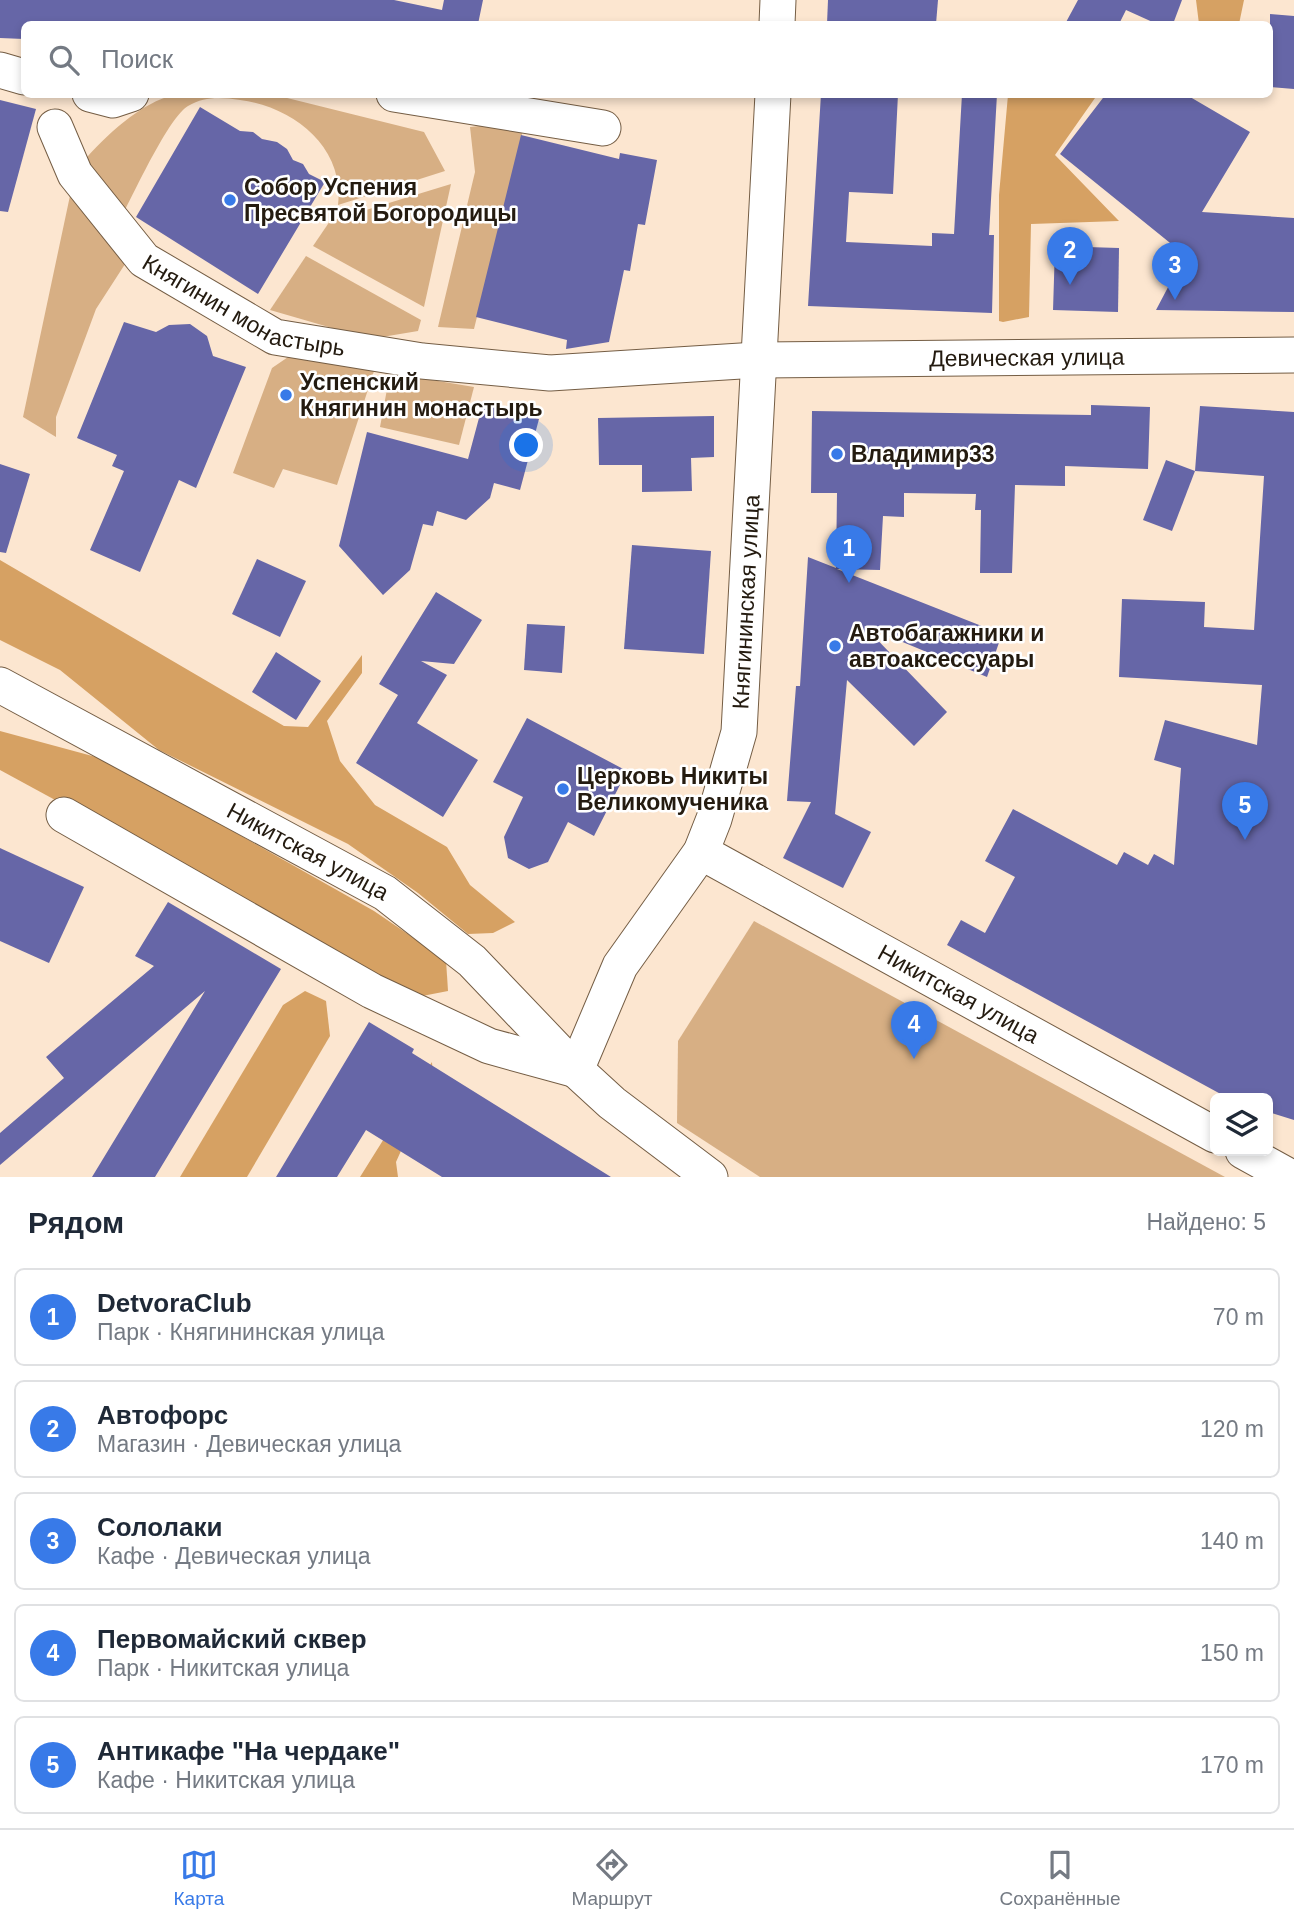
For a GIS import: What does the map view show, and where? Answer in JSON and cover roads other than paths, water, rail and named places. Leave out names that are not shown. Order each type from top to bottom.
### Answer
[{"type":"street","points":[[777,21],[778,0]]},
{"type":"street","points":[[0,70],[21,76]]},
{"type":"street","points":[[419,98],[603,128]]},
{"type":"street","name":"Княгининская улица","points":[[576,1070],[620,966],[701,852],[714,819],[739,732],[772,98]]},
{"type":"street","name":"Княгинин монастырь","points":[[55,127],[75,174],[144,260],[275,337],[422,361],[550,373],[757,360]]},
{"type":"street","name":"Девическая улица","points":[[757,360],[1294,355]]},
{"type":"street","name":"Никитская улица","points":[[0,685],[385,893],[472,961],[576,1070],[612,1103],[710,1177]]},
{"type":"street","name":"Никитская улица","points":[[64,815],[372,991],[489,1045],[576,1070]]},
{"type":"street","name":"Никитская улица","points":[[701,852],[1210,1132]]},
{"type":"street","points":[[1252,1156],[1290,1177]]},
{"type":"place","name":"Собор Успения Пресвятой Богородицы","points":[[230,200]]},
{"type":"place","name":"Автофорс","points":[[1070,285]]},
{"type":"place","name":"Сололаки","points":[[1175,300]]},
{"type":"place","name":"Успенский Княгинин монастырь","points":[[286,395]]},
{"type":"place","name":"Владимир33","points":[[837,454]]},
{"type":"place","name":"DetvoraClub","points":[[849,583]]},
{"type":"place","name":"Автобагажники и автоаксессуары","points":[[835,646]]},
{"type":"place","name":"Церковь Никиты Великомученика","points":[[563,789]]},
{"type":"place","name":"Антикафе \"На чердаке\"","points":[[1245,840]]},
{"type":"place","name":"Первомайский сквер","points":[[914,1059]]}]
